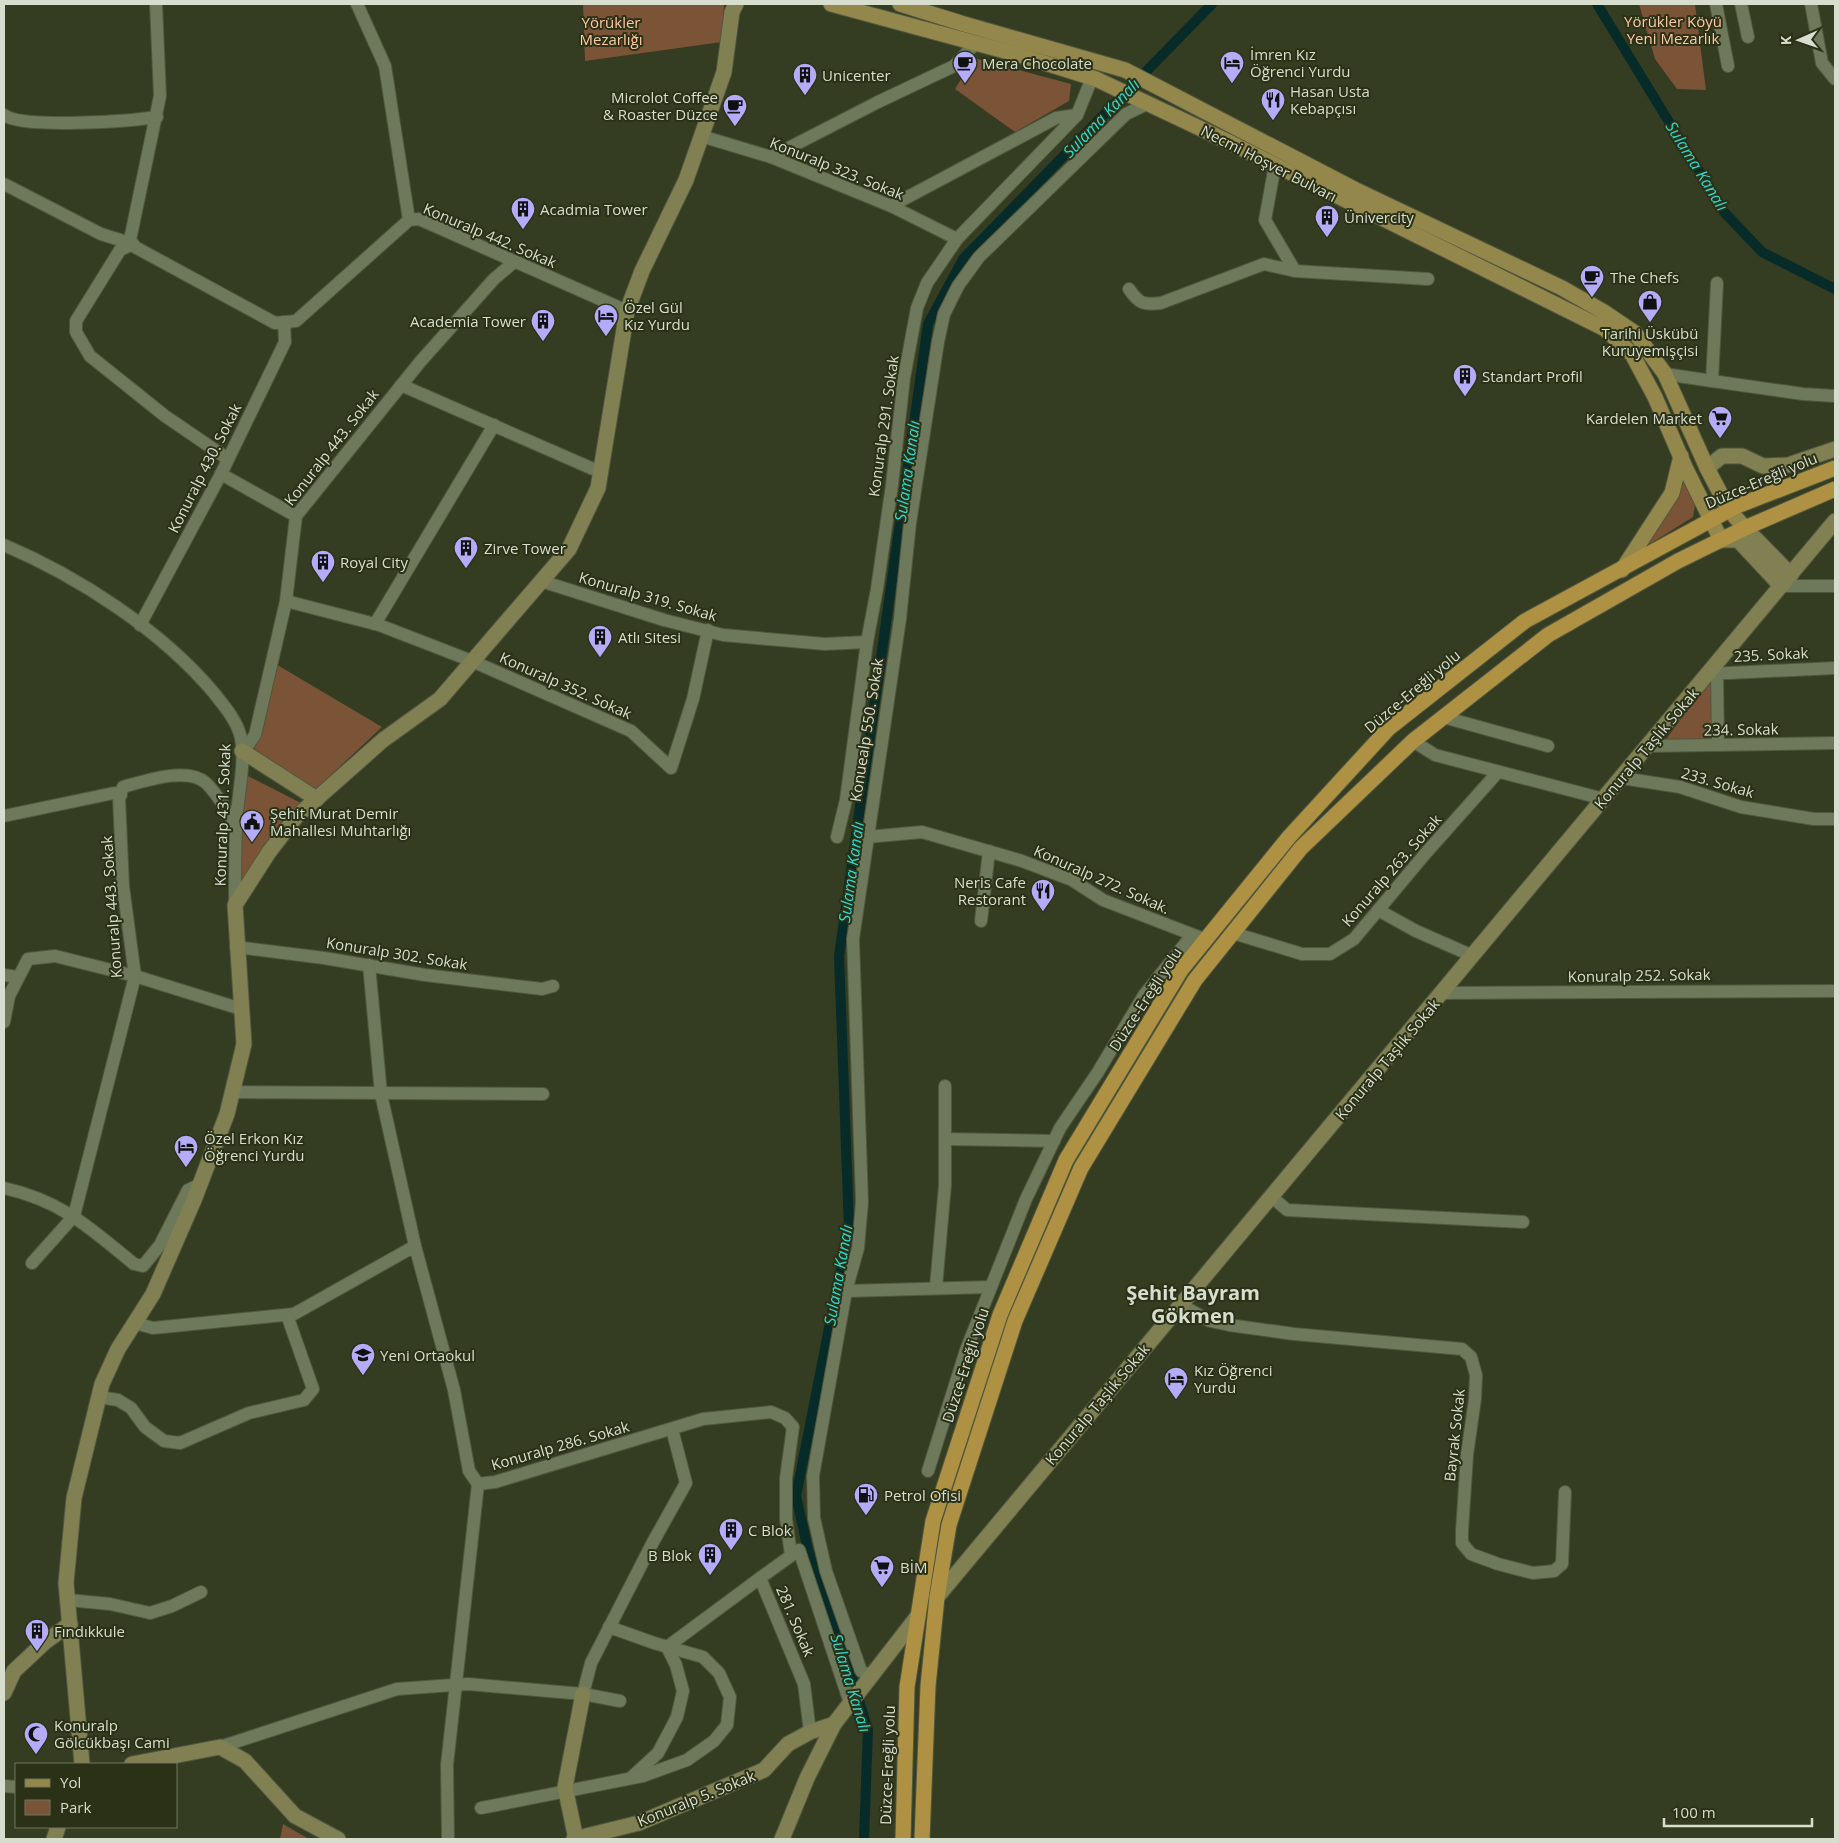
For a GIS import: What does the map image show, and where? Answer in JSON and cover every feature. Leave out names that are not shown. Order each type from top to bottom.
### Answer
[{"type":"highway","name":"Düzce-Ereğli yolu","points":[[903,1839],[907,1687],[932,1521],[1000,1315],[1066,1160],[1199,937],[1389,728],[1524,621],[1622,570],[1729,510],[1835,468]]},
{"type":"highway","name":"Düzce-Ereğli yolu","points":[[922,1839],[928,1686],[937,1597],[949,1525],[1012,1331],[1081,1168],[1195,980],[1301,848],[1413,741],[1548,635],[1678,561],[1745,528],[1835,489]]},
{"type":"main road","name":"Necmi Hoşver Bulvarı","points":[[831,4],[976,43],[1094,78],[1275,165],[1605,329],[1632,354],[1656,397],[1710,520],[1721,540]]},
{"type":"main road","name":"Necmi Hoşver Bulvarı","points":[[908,5],[1113,66],[1153,84],[1356,190],[1562,288],[1595,307],[1635,333],[1665,374],[1707,468],[1729,510],[1745,528]]},
{"type":"main road","points":[[1622,570],[1672,493],[1681,456]]},
{"type":"street","points":[[133,244],[130,240],[160,96],[156,4]]},
{"type":"street","points":[[356,4],[385,66],[409,220]]},
{"type":"street","points":[[1716,4],[1728,66]]},
{"type":"street","points":[[1741,4],[1748,37]]},
{"type":"street","points":[[1811,4],[1822,63],[1835,79]]},
{"type":"street","points":[[82,1763],[66,1583],[74,1498],[99,1397],[118,1349],[153,1294],[201,1184],[227,1114],[244,1044],[236,947],[235,905],[296,817],[383,740],[440,698],[569,549],[598,488],[627,310],[642,271],[686,180],[702,136],[724,72],[733,6]]},
{"type":"street","points":[[771,157],[878,102],[954,66],[976,43]]},
{"type":"street","name":"Konuralp 291. Sokak","points":[[837,837],[846,800],[867,642],[877,588],[904,378],[917,308],[927,283],[957,239],[1077,115],[1094,78]]},
{"type":"street","name":"Konuealp 550. Sokak","points":[[871,1678],[861,1671],[826,1570],[814,1518],[814,1476],[846,1291],[858,1248],[862,1202],[852,939],[900,619],[927,408],[944,314],[958,286],[979,257],[1126,114],[1145,105],[1152,105]]},
{"type":"street","points":[[890,206],[1056,118],[1077,115]]},
{"type":"street","points":[[4,116],[46,123],[128,122],[157,117]]},
{"type":"street","name":"Konuralp 323. Sokak","points":[[702,136],[771,157],[890,206],[957,239]]},
{"type":"street","points":[[1275,165],[1266,220],[1295,271]]},
{"type":"street","points":[[4,184],[101,234],[133,244],[275,323],[284,322]]},
{"type":"street","name":"Konuralp 442. Sokak","points":[[284,322],[296,322],[409,220],[419,220],[627,310]]},
{"type":"street","points":[[133,244],[120,250],[76,321],[76,332],[90,356],[123,383],[228,459]]},
{"type":"street","name":"Konuralp 443. Sokak","points":[[243,752],[255,735],[286,602],[296,516],[401,385],[494,279],[514,262]]},
{"type":"street","points":[[1129,288],[1137,301],[1145,305],[1161,303],[1264,264],[1295,271],[1428,279]]},
{"type":"street","points":[[1712,381],[1717,282]]},
{"type":"street","name":"Konuralp 430. Sokak","points":[[140,625],[221,474],[285,342],[284,322]]},
{"type":"street","points":[[1665,374],[1803,394],[1835,396]]},
{"type":"street","points":[[401,385],[600,472]]},
{"type":"street","points":[[375,624],[494,425]]},
{"type":"street","points":[[1707,468],[1722,456],[1742,456],[1763,466],[1788,464],[1835,449]]},
{"type":"street","points":[[221,474],[296,516]]},
{"type":"street","name":"Konuralp Taşlık Sokak","points":[[937,1597],[1648,746],[1713,674],[1786,580],[1835,521]]},
{"type":"street","points":[[1745,528],[1786,580]]},
{"type":"street","points":[[1721,540],[1738,540],[1786,580],[1835,586]]},
{"type":"street","name":"Konuralp 431. Sokak","points":[[4,545],[28,556],[70,580],[140,625],[197,673],[230,713],[240,734],[243,752],[236,824],[235,905]]},
{"type":"street","name":"Konuralp 319. Sokak","points":[[541,581],[664,620],[723,635],[825,644],[867,642]]},
{"type":"street","points":[[286,602],[375,624],[472,661]]},
{"type":"street","name":"Konuralp 352. Sokak","points":[[472,661],[631,730],[671,768],[694,699],[708,630]]},
{"type":"street","name":"235. Sokak","points":[[1713,674],[1835,668]]},
{"type":"street","points":[[1713,674],[1718,745]]},
{"type":"street","points":[[1443,717],[1548,746]]},
{"type":"street","points":[[1413,741],[1435,755],[1604,799]]},
{"type":"street","name":"234. Sokak","points":[[1648,746],[1835,744]]},
{"type":"street","points":[[243,752],[317,799]]},
{"type":"street","name":"Konuralp 263. Sokak","points":[[1233,933],[1302,954],[1330,954],[1354,939],[1498,772]]},
{"type":"street","points":[[4,816],[114,793],[121,795],[123,787],[155,778],[188,775],[205,782],[236,824]]},
{"type":"street","name":"233. Sokak","points":[[1622,778],[1680,787],[1741,808],[1814,819],[1835,819]]},
{"type":"street","name":"Konuralp 443. Sokak","points":[[74,1216],[134,976],[123,886],[121,795]]},
{"type":"street","name":"Konuralp 272. Sokak.","points":[[866,837],[922,832],[989,851],[1072,880],[1104,900],[1199,937]]},
{"type":"street","points":[[981,921],[989,851]]},
{"type":"street","points":[[1378,910],[1416,931],[1473,956]]},
{"type":"street","points":[[928,1472],[966,1350],[1026,1199],[1054,1141],[1144,995],[1199,937]]},
{"type":"street","name":"Konuralp 302. Sokak","points":[[236,947],[369,965],[425,975],[542,989],[553,986]]},
{"type":"street","points":[[4,1022],[9,996],[28,959],[55,956],[134,976],[241,1009]]},
{"type":"street","name":"Konuralp 286. Sokak","points":[[369,965],[381,1094],[415,1246],[454,1390],[469,1471],[478,1484],[495,1482],[703,1420],[771,1412],[785,1418],[793,1428],[786,1478],[786,1520],[791,1556]]},
{"type":"street","points":[[4,975],[18,977]]},
{"type":"street","name":"Konuralp 252. Sokak","points":[[1443,992],[1835,991]]},
{"type":"street","points":[[936,1287],[945,1185],[945,1086]]},
{"type":"street","points":[[232,1092],[543,1094]]},
{"type":"street","points":[[945,1139],[1054,1141]]},
{"type":"street","points":[[4,1188],[32,1194],[74,1216],[134,1264],[143,1266],[160,1245],[188,1190],[201,1184]]},
{"type":"street","points":[[1272,1197],[1287,1210],[1523,1222]]},
{"type":"street","points":[[32,1263],[74,1216]]},
{"type":"street","points":[[134,1323],[153,1328],[294,1314],[415,1246]]},
{"type":"street","points":[[846,1291],[990,1287]]},
{"type":"street","name":"Bayrak Sokak","points":[[1180,1305],[1210,1321],[1229,1325],[1294,1334],[1462,1349],[1471,1357],[1476,1375],[1475,1399],[1467,1455],[1462,1531],[1462,1544],[1471,1554],[1532,1573],[1554,1571],[1562,1564],[1565,1492]]},
{"type":"street","points":[[99,1397],[118,1400],[131,1408],[145,1427],[164,1441],[180,1443],[249,1413],[304,1400],[313,1389],[287,1315]]},
{"type":"street","points":[[576,1839],[566,1792],[590,1663],[686,1483],[672,1429]]},
{"type":"street","points":[[448,1839],[447,1765],[478,1484]]},
{"type":"street","points":[[760,1578],[799,1550],[850,1703]]},
{"type":"street","name":"281. Sokak","points":[[667,1647],[760,1578],[804,1684],[810,1732]]},
{"type":"street","points":[[68,1600],[110,1604],[150,1613],[172,1606],[201,1592]]},
{"type":"street","points":[[782,1839],[834,1724],[917,1617]]},
{"type":"street","points":[[4,1693],[8,1673],[70,1624]]},
{"type":"street","points":[[481,1808],[630,1778],[687,1760],[714,1741],[728,1725],[730,1697],[719,1673],[703,1657],[609,1627]]},
{"type":"street","points":[[630,1778],[658,1753],[677,1717],[683,1691],[676,1665],[667,1647]]},
{"type":"street","points":[[137,1763],[220,1747],[397,1689],[456,1685],[583,1694],[620,1702]]},
{"type":"street","name":"Konuralp 5. Sokak","points":[[576,1839],[639,1822],[764,1770],[788,1744],[810,1732],[834,1724]]},
{"type":"street","points":[[220,1747],[245,1761],[295,1816],[338,1839]]},
{"type":"green space","name":"Yörükler Mezarlığı","points":[[583,4],[724,4],[722,42],[585,61]]},
{"type":"green space","name":"Yörükler Köyü Yeni Mezarlık","points":[[1639,4],[1695,4],[1706,90],[1677,89],[1655,59]]},
{"type":"green space","points":[[974,58],[1071,84],[1069,101],[1015,132],[955,89]]},
{"type":"green space","points":[[1681,477],[1695,505],[1693,517],[1645,547]]},
{"type":"green space","points":[[274,663],[382,727],[315,790],[254,750]]},
{"type":"green space","points":[[1707,684],[1714,684],[1715,740],[1664,742]]},
{"type":"green space","points":[[246,775],[303,804],[249,874],[242,880],[239,839]]},
{"type":"green space","points":[[283,1824],[309,1839],[280,1839]]},
{"type":"waterway","name":"Sulama Kanalı","points":[[864,1839],[868,1730],[846,1659],[808,1550],[796,1496],[849,1227],[839,956],[928,324],[963,259],[1212,4]]},
{"type":"waterway","name":"Sulama Kanalı","points":[[1597,4],[1724,212],[1762,252],[1835,289]]},
{"type":"place","name":"Mera Chocolate","points":[[965,84]]},
{"type":"place","name":"İmren Kız Öğrenci Yurdu","points":[[1232,84]]},
{"type":"place","name":"Unicenter","points":[[805,96]]},
{"type":"place","name":"Hasan Usta Kebapçısı","points":[[1273,121]]},
{"type":"place","name":"Microlot Coffee & Roaster Düzce","points":[[735,127]]},
{"type":"place","name":"Acadmia Tower","points":[[523,230]]},
{"type":"place","name":"Ünivercity","points":[[1327,238]]},
{"type":"place","name":"The Chefs","points":[[1592,298]]},
{"type":"place","name":"Tarihi Üskübü Kuruyemişçisi","points":[[1650,323]]},
{"type":"place","name":"Özel Gül Kız Yurdu","points":[[606,337]]},
{"type":"place","name":"Academia Tower","points":[[543,342]]},
{"type":"place","name":"Standart Profil","points":[[1465,397]]},
{"type":"place","name":"Kardelen Market","points":[[1720,439]]},
{"type":"place","name":"Zirve Tower","points":[[466,569]]},
{"type":"place","name":"Royal City","points":[[323,583]]},
{"type":"place","name":"Atlı Sitesi","points":[[600,658]]},
{"type":"place","name":"Şehit Murat Demir Mahallesi Muhtarlığı","points":[[252,843]]},
{"type":"place","name":"Neris Cafe Restorant","points":[[1043,912]]},
{"type":"place","name":"Özel Erkon Kız Öğrenci Yurdu","points":[[186,1168]]},
{"type":"place","name":"Yeni Ortaokul","points":[[363,1376]]},
{"type":"place","name":"Kız Öğrenci Yurdu","points":[[1176,1400]]},
{"type":"place","name":"Petrol Ofisi","points":[[866,1516]]},
{"type":"place","name":"C Blok","points":[[731,1551]]},
{"type":"place","name":"B Blok","points":[[710,1576]]},
{"type":"place","name":"BİM","points":[[882,1588]]},
{"type":"place","name":"Fındıkkule","points":[[37,1652]]},
{"type":"place","name":"Konuralp Gölcükbaşı Cami","points":[[36,1755]]},
{"type":"district","name":"Şehit Bayram Gökmen","points":[[1193,1304]]}]
